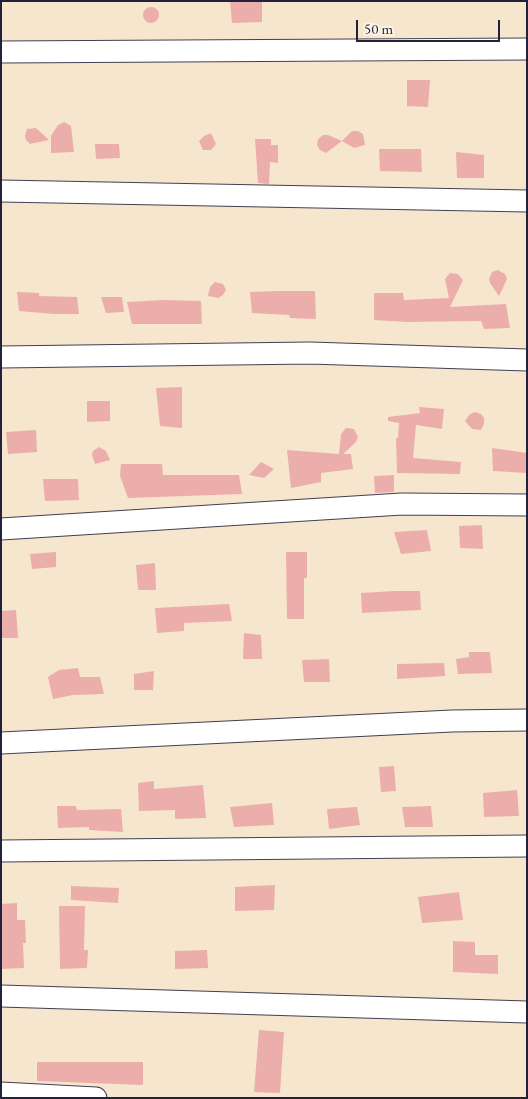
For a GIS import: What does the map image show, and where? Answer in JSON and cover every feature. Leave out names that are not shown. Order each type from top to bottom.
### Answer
[{"type":"street","points":[[1,52],[527,50]]},
{"type":"street","points":[[1,191],[527,201]]},
{"type":"street","points":[[1,357],[310,353],[527,360]]},
{"type":"street","points":[[1,529],[402,504],[527,505]]},
{"type":"street","points":[[1,743],[442,722],[527,720]]},
{"type":"street","points":[[1,851],[527,846]]},
{"type":"street","points":[[1,996],[527,1012]]},
{"type":"street","points":[[1,1093],[96,1098]]},
{"type":"building","points":[[230,1],[262,1],[262,22],[232,23]]},
{"type":"building","points":[[151,7],[157,9],[159,15],[157,21],[151,23],[145,21],[143,15],[145,9]]},
{"type":"building","points":[[407,80],[430,80],[428,107],[407,106]]},
{"type":"building","points":[[64,122],[71,126],[74,152],[51,153],[51,136],[58,125]]},
{"type":"building","points":[[36,128],[49,140],[30,144],[25,136],[27,129]]},
{"type":"building","points":[[352,131],[358,131],[363,134],[365,145],[354,148],[342,141]]},
{"type":"building","points":[[211,133],[216,144],[211,150],[203,150],[199,141]]},
{"type":"building","points":[[323,135],[328,135],[342,141],[326,153],[320,150],[317,145],[318,139]]},
{"type":"building","points":[[255,139],[271,139],[271,145],[278,145],[278,163],[270,162],[269,184],[258,183]]},
{"type":"building","points":[[95,144],[119,144],[120,158],[96,159]]},
{"type":"building","points":[[379,149],[421,149],[422,172],[380,171]]},
{"type":"building","points":[[456,152],[484,155],[484,178],[457,178]]},
{"type":"building","points":[[498,270],[505,274],[507,279],[499,296],[489,279],[492,272]]},
{"type":"building","points":[[450,273],[458,274],[463,280],[450,307],[506,304],[510,328],[484,329],[481,321],[407,322],[374,320],[374,293],[403,293],[404,300],[449,298],[445,279]]},
{"type":"building","points":[[215,282],[223,284],[226,290],[218,298],[208,296],[210,287]]},
{"type":"building","points":[[315,291],[316,319],[252,313],[250,292]]},
{"type":"building","points":[[17,292],[39,293],[39,296],[77,297],[79,314],[19,311]]},
{"type":"building","points":[[101,297],[122,297],[124,312],[106,313]]},
{"type":"building","points":[[201,301],[202,324],[132,324],[127,302]]},
{"type":"building","points":[[182,387],[182,428],[160,426],[156,388]]},
{"type":"building","points":[[87,401],[110,401],[110,421],[87,422]]},
{"type":"building","points":[[419,407],[444,409],[442,429],[416,425],[413,458],[461,462],[460,474],[397,473],[396,438],[398,438],[399,423],[388,421],[388,417],[420,413]]},
{"type":"building","points":[[475,412],[481,414],[484,418],[481,430],[472,429],[465,421],[470,414]]},
{"type":"building","points":[[346,428],[354,429],[358,437],[356,442],[343,454],[351,454],[353,469],[321,473],[321,482],[291,488],[287,450],[339,454],[341,434]]},
{"type":"building","points":[[36,430],[37,452],[8,454],[6,432]]},
{"type":"building","points":[[99,447],[106,451],[110,460],[95,464],[92,455],[93,451]]},
{"type":"building","points":[[492,448],[527,453],[527,473],[493,471]]},
{"type":"building","points":[[261,462],[274,469],[264,478],[249,475]]},
{"type":"building","points":[[121,464],[162,464],[163,475],[239,475],[242,494],[128,498],[120,476]]},
{"type":"building","points":[[394,475],[394,492],[375,493],[374,476]]},
{"type":"building","points":[[43,479],[78,479],[79,500],[45,501]]},
{"type":"building","points":[[482,525],[483,549],[460,548],[459,526]]},
{"type":"building","points":[[427,530],[431,551],[401,554],[394,532]]},
{"type":"building","points":[[56,552],[56,567],[32,569],[30,554]]},
{"type":"building","points":[[286,552],[307,552],[307,578],[304,578],[304,619],[287,619]]},
{"type":"building","points":[[155,563],[156,590],[138,590],[136,565]]},
{"type":"building","points":[[420,591],[421,610],[362,613],[361,593]]},
{"type":"building","points":[[229,604],[232,621],[184,623],[184,631],[157,633],[155,608]]},
{"type":"building","points":[[16,610],[18,638],[1,638],[1,611]]},
{"type":"building","points":[[244,633],[261,635],[262,659],[243,659]]},
{"type":"building","points":[[469,652],[490,652],[492,673],[458,674],[456,659],[469,657]]},
{"type":"building","points":[[329,659],[330,682],[304,682],[302,660]]},
{"type":"building","points":[[444,663],[445,676],[397,679],[397,664]]},
{"type":"building","points":[[78,668],[80,677],[100,677],[104,694],[73,695],[53,699],[48,677],[59,670]]},
{"type":"building","points":[[154,671],[153,690],[134,690],[134,674]]},
{"type":"building","points":[[394,766],[396,791],[381,792],[379,767]]},
{"type":"building","points":[[154,781],[154,789],[203,785],[206,818],[175,819],[175,810],[139,811],[138,783]]},
{"type":"building","points":[[517,790],[519,816],[484,817],[483,793]]},
{"type":"building","points":[[272,803],[274,825],[234,827],[230,807]]},
{"type":"building","points":[[57,806],[76,806],[77,810],[121,809],[123,832],[89,830],[89,827],[58,828]]},
{"type":"building","points":[[431,806],[433,827],[405,827],[402,807]]},
{"type":"building","points":[[357,807],[360,825],[329,829],[327,809]]},
{"type":"building","points":[[275,885],[274,910],[235,911],[235,887]]},
{"type":"building","points":[[71,886],[119,888],[118,903],[71,900]]},
{"type":"building","points":[[459,892],[463,920],[422,923],[418,897]]},
{"type":"building","points":[[17,903],[17,920],[25,920],[26,943],[23,943],[24,968],[1,969],[1,904]]},
{"type":"building","points":[[59,906],[85,906],[84,950],[88,950],[87,968],[60,969]]},
{"type":"building","points":[[453,941],[475,942],[475,955],[498,955],[498,974],[453,972]]},
{"type":"building","points":[[207,950],[208,968],[175,969],[175,951]]},
{"type":"building","points":[[259,1030],[284,1032],[280,1093],[254,1092]]},
{"type":"building","points":[[37,1062],[143,1062],[143,1085],[37,1081]]}]
